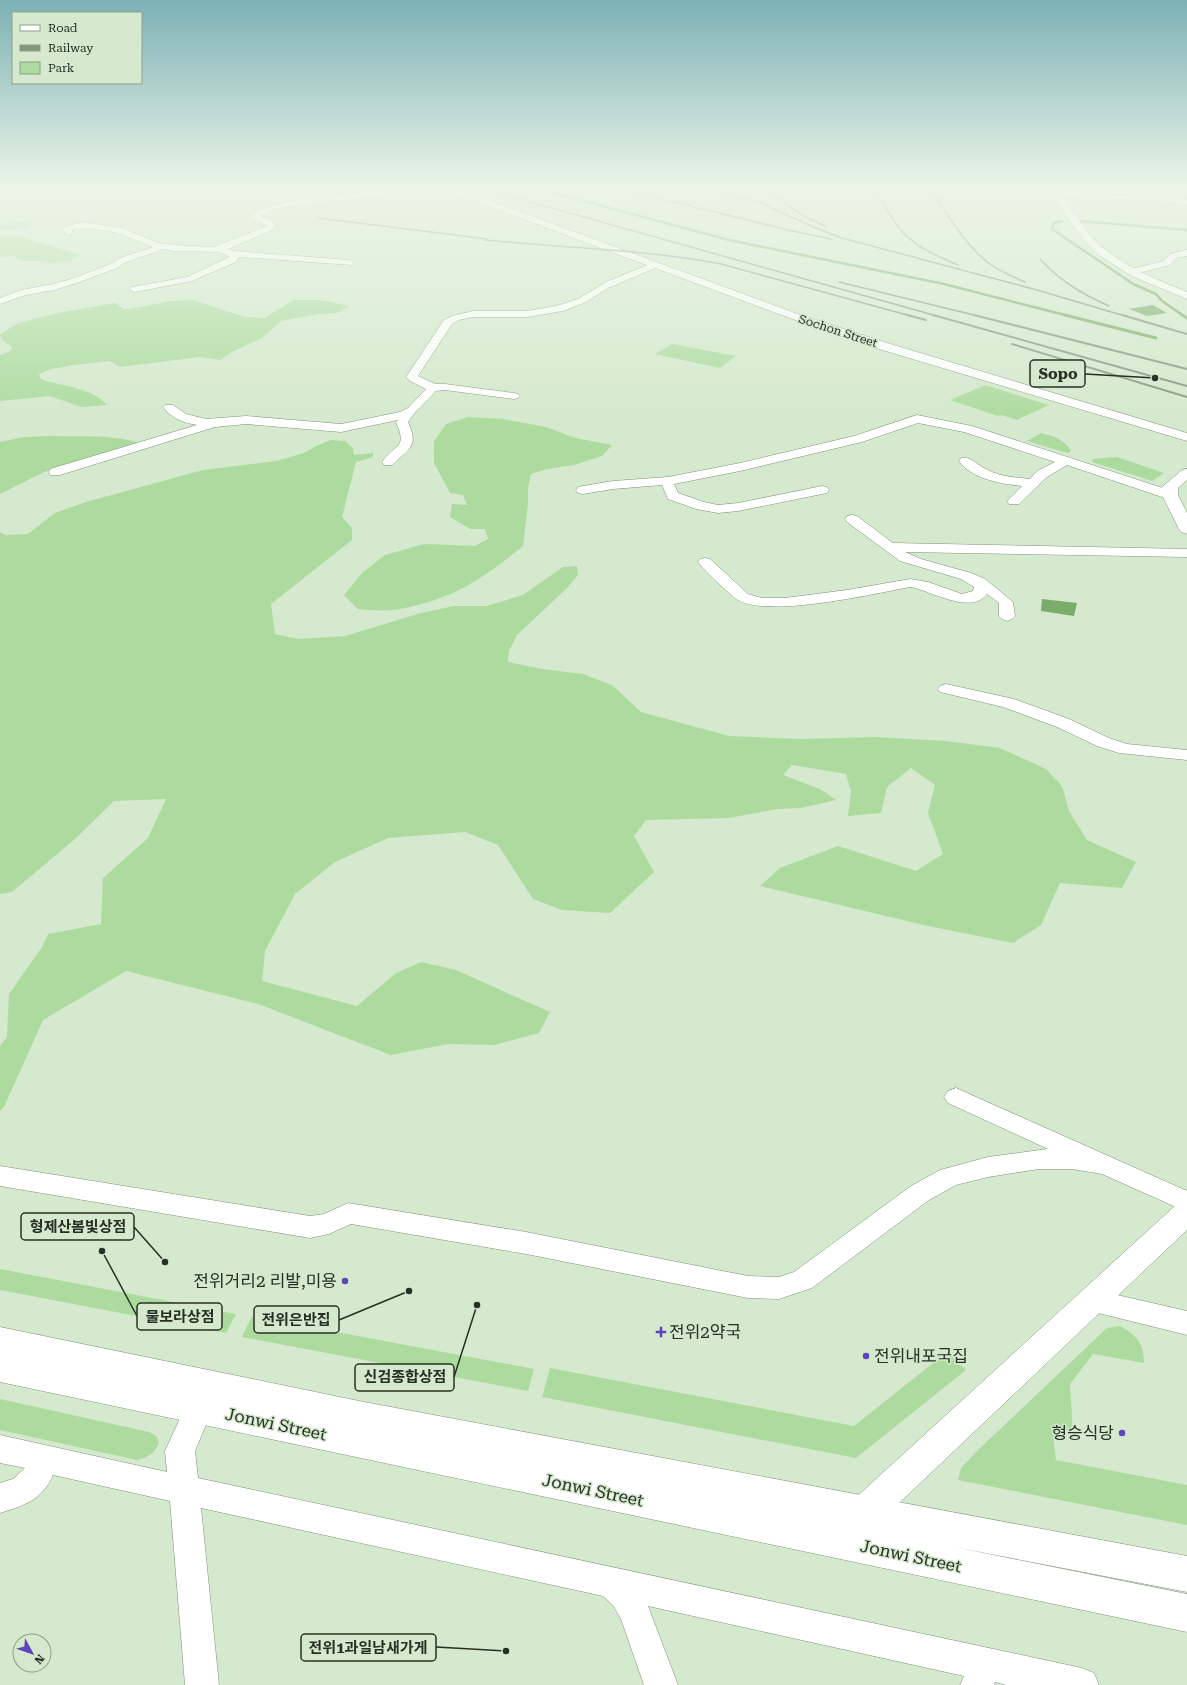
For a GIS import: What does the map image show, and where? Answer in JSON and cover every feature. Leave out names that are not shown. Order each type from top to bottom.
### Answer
[{"type":"main road","name":"Sochon Street","points":[[662,268],[791,315],[883,346],[1187,437]]},
{"type":"main road","points":[[1124,268],[1130,272],[1187,296]]},
{"type":"main road","points":[[1187,473],[1170,487],[1170,495],[1183,511],[1187,529]]},
{"type":"main road","points":[[865,1512],[1187,1212]]},
{"type":"main road","name":"Jonwi Street","points":[[0,1341],[364,1417],[1187,1574]]},
{"type":"main road","name":"Jonwi Street","points":[[0,1367],[1187,1613]]},
{"type":"street","points":[[0,301],[24,292],[54,287],[74,281],[110,268]]},
{"type":"street","points":[[135,289],[189,279],[215,268]]},
{"type":"street","points":[[514,396],[433,388],[412,377],[451,320],[479,314],[521,314],[548,311],[582,300],[603,287],[643,272],[650,268]]},
{"type":"street","points":[[1130,272],[1148,268]]},
{"type":"street","points":[[55,472],[213,424],[246,420],[341,428],[391,418],[412,410],[433,388]]},
{"type":"street","points":[[169,407],[182,417],[193,421],[213,424]]},
{"type":"street","points":[[388,462],[406,445],[408,435],[402,422],[406,416],[404,414]]},
{"type":"street","points":[[583,490],[613,484],[668,482],[858,439],[917,419],[968,429],[1170,495]]},
{"type":"street","points":[[965,461],[981,472],[1000,480],[1033,483]]},
{"type":"street","points":[[1014,501],[1042,474],[1066,461]]},
{"type":"street","points":[[668,482],[668,487],[673,496],[701,506],[718,509],[738,507],[822,490]]},
{"type":"street","points":[[852,519],[905,558],[966,576],[980,582],[1006,602],[1007,616]]},
{"type":"street","points":[[890,547],[1187,553]]},
{"type":"street","points":[[705,562],[743,596],[761,602],[801,600],[916,583],[954,598],[967,599],[974,598],[980,594],[982,589],[980,582]]},
{"type":"street","points":[[946,690],[1008,703],[1063,723],[1103,742],[1125,749],[1187,755]]},
{"type":"street","points":[[956,1097],[1187,1202]]},
{"type":"street","points":[[0,1176],[310,1227],[329,1224],[348,1213],[526,1243],[748,1287],[779,1288],[803,1280],[920,1193],[949,1177],[988,1167],[1039,1159],[1072,1160],[1105,1165]]},
{"type":"street","points":[[1091,1301],[1187,1323]]},
{"type":"street","points":[[198,1408],[180,1451],[202,1685]]},
{"type":"street","points":[[0,1449],[610,1582],[981,1674],[1082,1685]]},
{"type":"street","points":[[0,1498],[22,1492],[38,1477],[45,1459]]},
{"type":"street","points":[[610,1582],[624,1594],[634,1611],[661,1685]]},
{"type":"green space","points":[[193,300],[245,317],[264,318],[294,300],[319,300],[350,306],[337,313],[318,314],[281,321],[262,338],[232,352],[220,360],[200,357],[120,367],[109,361],[51,369],[39,374],[41,379],[49,382],[76,388],[93,394],[107,405],[81,407],[50,396],[0,401],[0,355],[9,352],[12,347],[3,341],[0,334],[19,323],[58,313],[115,303],[124,309],[129,309],[172,301]]},
{"type":"green space","points":[[672,344],[736,356],[720,368],[655,354]]},
{"type":"green space","points":[[985,385],[1049,405],[1017,420],[1001,415],[998,416],[950,400]]},
{"type":"green space","points":[[468,417],[503,419],[546,427],[575,438],[612,445],[602,456],[574,465],[547,469],[531,474],[528,488],[528,504],[523,546],[477,580],[430,602],[392,610],[358,609],[344,595],[363,572],[385,555],[424,544],[475,546],[488,539],[485,529],[470,529],[450,517],[452,504],[467,505],[463,495],[450,493],[434,463],[434,441],[446,424]]},
{"type":"green space","points":[[1041,433],[1058,438],[1071,450],[1069,453],[1064,452],[1027,441]]},
{"type":"green space","points":[[95,436],[118,438],[140,443],[44,472],[0,494],[0,442],[24,437]]},
{"type":"green space","points":[[331,440],[345,441],[353,448],[354,455],[373,453],[373,457],[356,462],[342,517],[352,528],[352,540],[271,604],[275,634],[298,639],[345,636],[421,613],[454,606],[487,606],[523,595],[563,567],[577,566],[578,575],[567,588],[517,635],[509,651],[508,662],[542,669],[583,674],[612,685],[641,712],[729,736],[801,739],[877,737],[946,741],[1000,748],[1046,769],[1062,786],[1069,811],[1087,840],[1136,862],[1122,888],[1060,883],[1041,925],[1013,943],[928,926],[760,886],[780,868],[838,846],[916,871],[943,854],[928,813],[935,785],[911,768],[887,787],[881,813],[848,816],[851,791],[846,774],[792,765],[783,775],[820,789],[836,800],[801,808],[777,809],[729,818],[646,820],[634,836],[654,872],[610,913],[562,910],[533,899],[498,845],[465,832],[388,838],[335,862],[295,894],[265,951],[262,981],[357,1006],[396,973],[421,962],[456,970],[550,1012],[539,1033],[494,1045],[448,1044],[391,1055],[258,1004],[126,971],[43,1020],[4,1107],[0,1111],[0,1046],[7,1037],[9,994],[42,947],[48,934],[101,924],[103,878],[148,838],[166,799],[114,801],[75,839],[12,892],[0,894],[0,532],[5,535],[28,534],[55,513],[86,502],[203,470],[276,461],[304,453]]},
{"type":"green space","points":[[1117,457],[1164,473],[1152,481],[1092,462],[1092,459]]},
{"type":"green space","points":[[0,1269],[236,1314],[226,1333],[0,1290]]},
{"type":"green space","points":[[252,1316],[534,1369],[528,1391],[242,1337]]},
{"type":"green space","points":[[1120,1326],[1135,1336],[1138,1340],[1144,1356],[1144,1363],[1093,1354],[1070,1384],[1073,1434],[1053,1436],[1056,1460],[1187,1485],[1187,1525],[958,1480],[961,1468],[979,1449],[1107,1328]]},
{"type":"green space","points":[[947,1352],[966,1370],[856,1458],[542,1397],[550,1368],[854,1426]]},
{"type":"green space","points":[[0,1399],[149,1432],[156,1436],[159,1443],[155,1450],[150,1454],[137,1460],[0,1430]]},
{"type":"shaded area","points":[[1153,305],[1167,313],[1147,316],[1129,309]]},
{"type":"shaded area","points":[[1042,599],[1077,603],[1074,616],[1041,611]]},
{"type":"waterway","points":[[864,268],[944,284],[1069,316]]},
{"type":"waterway","points":[[1109,268],[1133,284],[1156,294],[1162,301],[1184,316]]},
{"type":"waterway","points":[[1065,315],[1156,338]]},
{"type":"waterway","points":[[1182,315],[1187,318]]},
{"type":"railway","points":[[734,268],[911,316]]},
{"type":"railway","points":[[764,268],[937,316]]},
{"type":"railway","points":[[953,268],[1125,316]]},
{"type":"railway","points":[[996,268],[1025,282]]},
{"type":"railway","points":[[1049,268],[1072,286],[1109,306]]},
{"type":"railway","points":[[839,282],[976,316]]},
{"type":"railway","points":[[907,315],[926,320]]},
{"type":"railway","points":[[933,315],[1187,386]]},
{"type":"railway","points":[[1122,315],[1187,334]]},
{"type":"railway","points":[[976,316],[1187,369]]},
{"type":"railway","points":[[1012,344],[1187,397]]},
{"type":"place","name":"Sopo","points":[[1155,378]]},
{"type":"place","name":"물보라상점","points":[[102,1251]]},
{"type":"place","name":"형제산봄빛상점","points":[[165,1262]]},
{"type":"place","name":"전위거리2 리발,미용","points":[[345,1281]]},
{"type":"place","name":"전위은반집","points":[[409,1291]]},
{"type":"place","name":"신검종합상점","points":[[477,1305]]},
{"type":"place","name":"전위2약국","points":[[661,1332]]},
{"type":"place","name":"전위내포국집","points":[[866,1356]]},
{"type":"place","name":"형승식당","points":[[1122,1433]]},
{"type":"place","name":"전위1과일남새가게","points":[[506,1651]]}]
